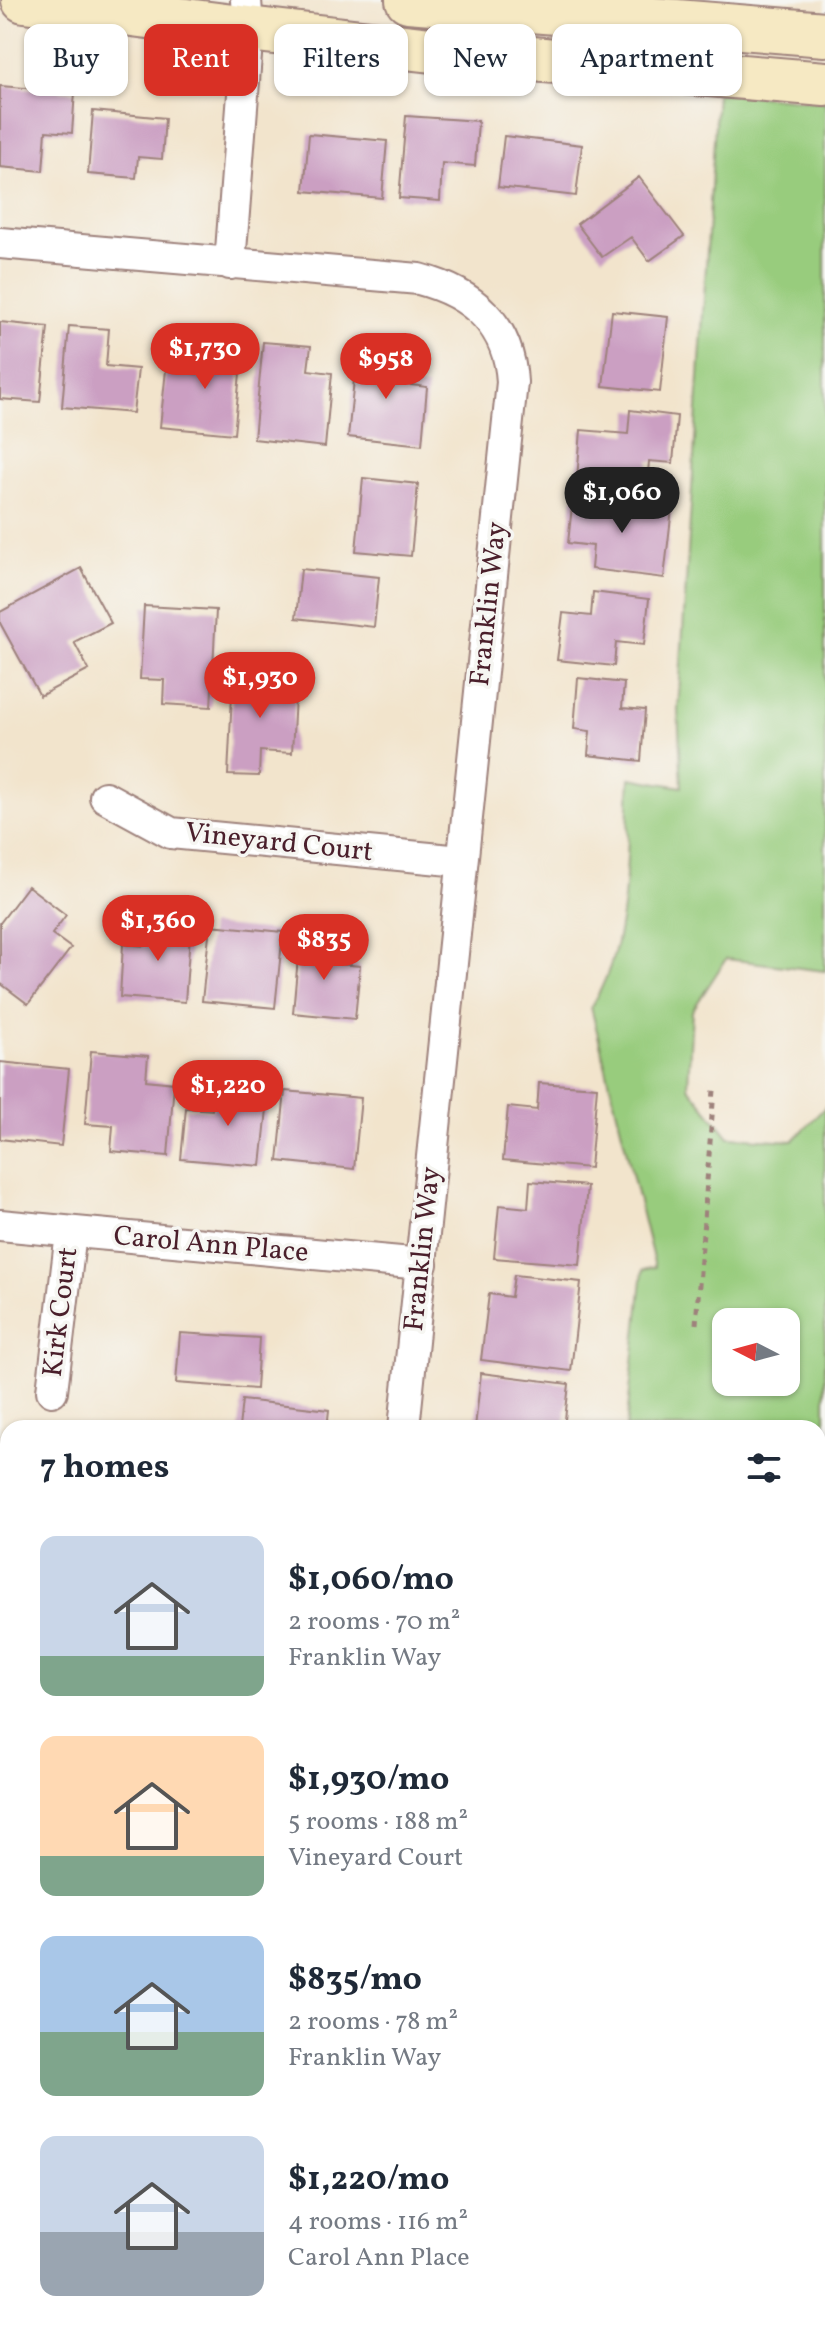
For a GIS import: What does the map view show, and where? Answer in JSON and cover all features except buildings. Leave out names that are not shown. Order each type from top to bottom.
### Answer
[{"type":"street","points":[[24,0],[247,15],[440,51],[825,84]]},
{"type":"street","points":[[408,0],[825,34]]},
{"type":"street","points":[[230,264],[247,15]]},
{"type":"street","name":"Franklin Way","points":[[0,243],[419,279],[445,286],[484,313],[501,336],[511,361],[512,382],[405,1420]]},
{"type":"street","name":"Vineyard Court","points":[[105,797],[171,833],[461,861]]},
{"type":"street","name":"Carol Ann Place","points":[[0,1225],[422,1264]]},
{"type":"street","name":"Kirk Court","points":[[52,1391],[71,1233]]},
{"type":"path","points":[[696,1324],[714,1090]]},
{"type":"green space","points":[[742,94],[825,102],[825,971],[726,959],[692,1011],[688,1086],[729,1137],[793,1141],[825,1107],[825,1420],[627,1420],[643,1270],[655,1267],[591,1007],[604,982],[620,926],[627,866],[630,778],[682,787],[678,710],[717,96]]}]
